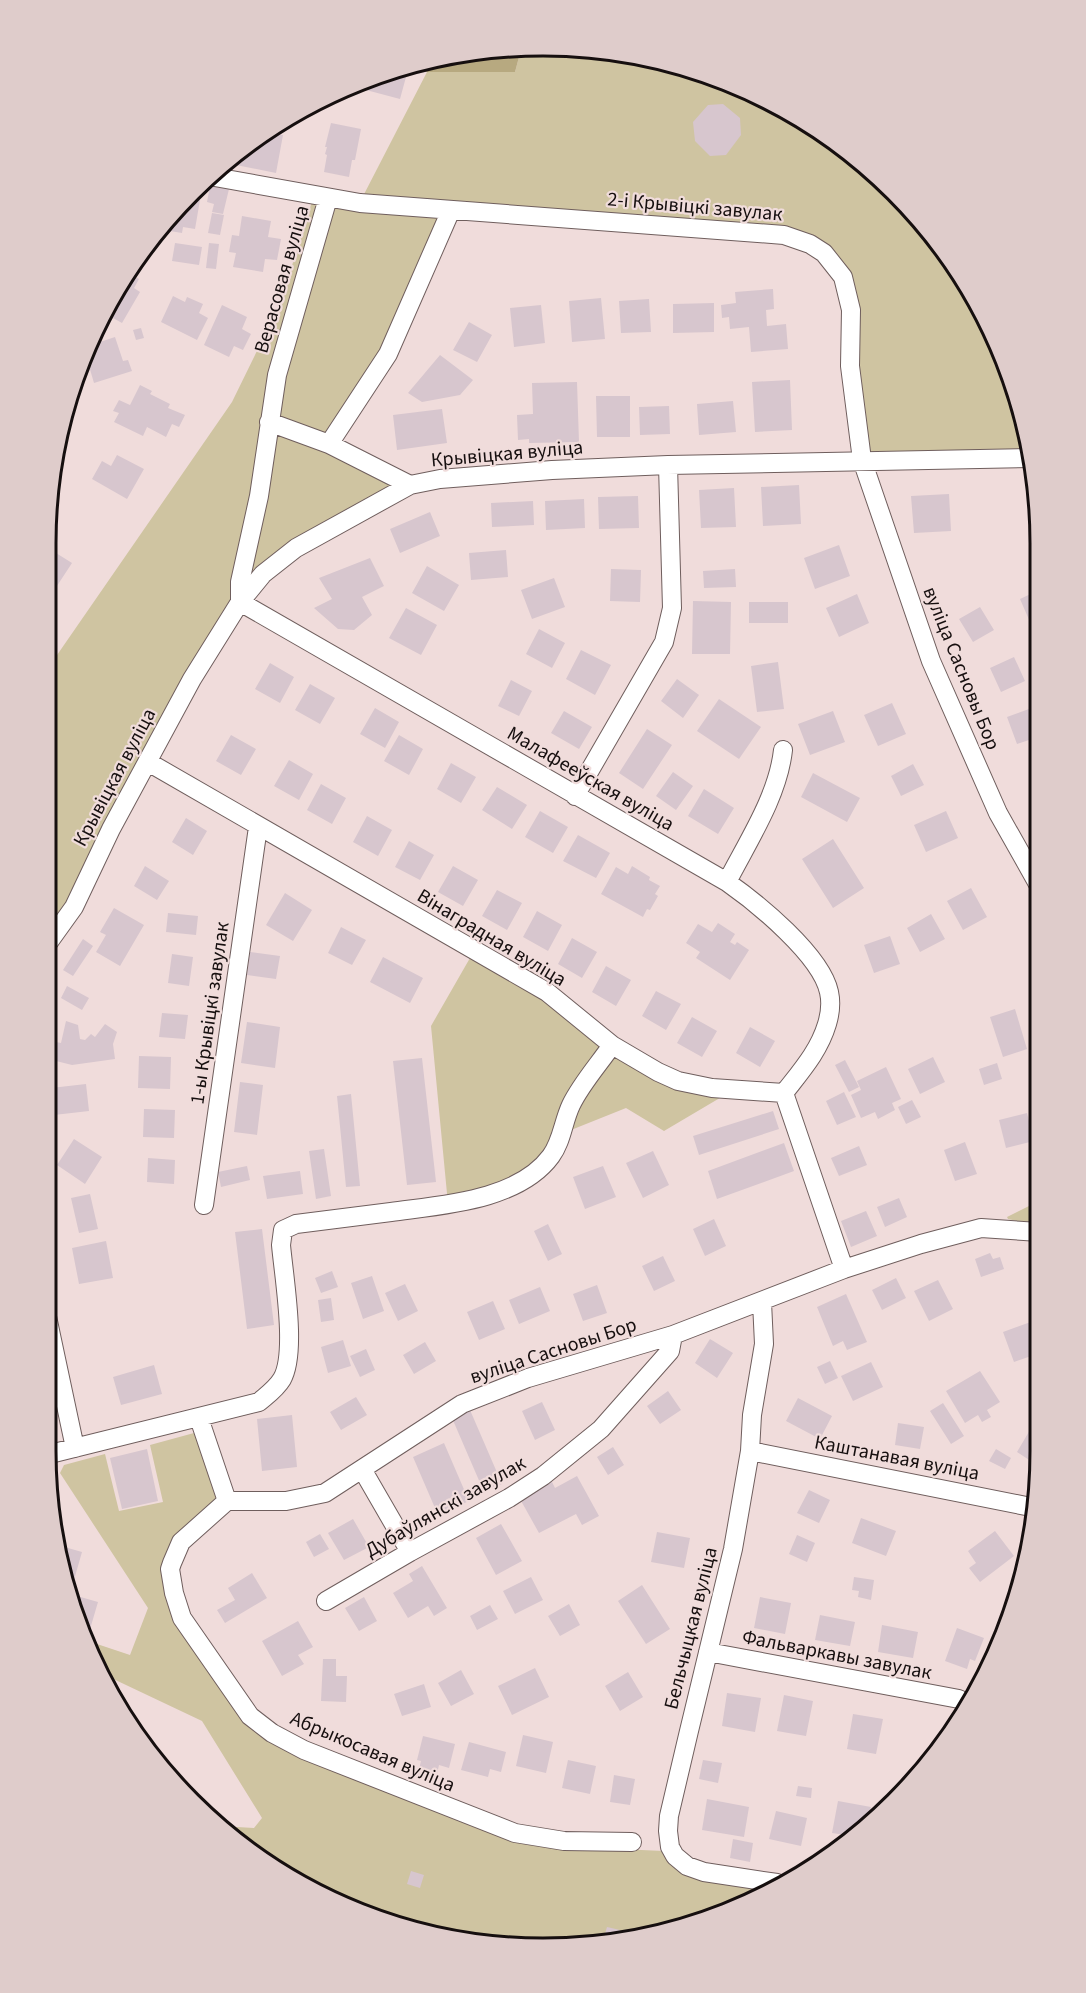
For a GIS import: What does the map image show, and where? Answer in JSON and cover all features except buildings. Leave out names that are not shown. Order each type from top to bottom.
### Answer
[{"type":"street","name":"Верасовая вуліца","points":[[220,178],[328,198],[280,361],[259,496],[240,582],[240,602]]},
{"type":"street","name":"2-і Крывіцкі завулак","points":[[328,198],[451,210],[784,235],[817,249],[824,253],[843,277],[848,292],[851,310],[850,366],[862,460]]},
{"type":"street","points":[[329,444],[388,354],[451,210]]},
{"type":"street","points":[[269,422],[329,444],[410,485]]},
{"type":"street","name":"Крывіцкая вуліца","points":[[56,932],[74,907],[111,829],[192,679],[240,602],[263,574],[296,548],[410,485],[479,475],[668,465],[1023,458]]},
{"type":"street","name":"вуліца Сасновы Бор","points":[[862,460],[931,661],[998,813],[1030,870]]},
{"type":"street","points":[[575,796],[664,642],[672,608],[668,465]]},
{"type":"street","name":"Малафееўская вуліца","points":[[240,602],[727,882],[763,909],[805,952],[825,980],[829,992],[828,1022],[812,1058],[784,1093]]},
{"type":"street","points":[[727,882],[774,788],[783,750]]},
{"type":"street","name":"Вінаградная вуліца","points":[[148,762],[547,992],[612,1045],[658,1072],[678,1081],[712,1088],[784,1093]]},
{"type":"street","name":"1-ы Крывіцкі завулак","points":[[204,1205],[258,827]]},
{"type":"street","points":[[56,1453],[259,1402],[273,1391],[283,1378],[290,1355],[281,1245],[283,1230],[296,1224],[455,1203],[499,1191],[520,1182],[537,1171],[557,1147],[572,1103],[612,1045]]},
{"type":"street","points":[[784,1093],[844,1269]]},
{"type":"street","name":"вуліца Сасновы Бор","points":[[227,1501],[286,1502],[315,1497],[325,1493],[462,1404],[528,1378],[673,1335],[844,1269],[921,1244],[981,1228],[1030,1231]]},
{"type":"street","name":"Бельчыцкая вуліца","points":[[762,1302],[764,1344],[752,1415],[750,1451],[733,1549],[669,1816],[668,1831],[670,1847],[675,1856],[687,1866],[704,1872],[769,1882]]},
{"type":"street","name":"Дубаўлянскі завулак","points":[[326,1601],[509,1498],[543,1476],[601,1429],[670,1351],[673,1335]]},
{"type":"street","points":[[56,1359],[75,1448]]},
{"type":"street","points":[[199,1418],[227,1501]]},
{"type":"street","name":"Каштанавая вуліца","points":[[750,1451],[1027,1506]]},
{"type":"street","points":[[362,1469],[410,1552]]},
{"type":"street","name":"Абрыкосавая вуліца","points":[[227,1501],[182,1542],[170,1569],[174,1593],[182,1618],[250,1716],[272,1733],[304,1750],[515,1833],[564,1841],[632,1842]]},
{"type":"street","name":"Фальваркавы завулак","points":[[708,1652],[959,1700]]},
{"type":"shaded area","points":[[543,56],[607,60],[669,72],[700,81],[759,106],[787,121],[840,156],[888,198],[910,222],[930,246],[965,299],[980,327],[1005,386],[1023,458],[862,460],[848,292],[810,244],[451,210],[388,354],[330,444],[410,485],[263,574],[56,929],[56,657],[232,402],[280,304],[314,195],[360,202],[427,72],[515,72],[519,57]]},
{"type":"shaded area","points":[[519,57],[515,72],[424,70],[479,60]]},
{"type":"shaded area","points":[[474,951],[658,1072],[735,1089],[664,1131],[626,1108],[561,1134],[537,1171],[448,1204],[431,1026]]},
{"type":"shaded area","points":[[1030,1206],[1030,1224],[1007,1217]]},
{"type":"shaded area","points":[[194,1433],[221,1500],[163,1573],[244,1720],[573,1847],[664,1851],[763,1885],[700,1912],[638,1928],[575,1936],[543,1938],[511,1936],[448,1928],[386,1912],[327,1887],[299,1872],[246,1837],[235,1828],[254,1828],[262,1818],[202,1721],[113,1679],[96,1644],[130,1655],[148,1608],[60,1473],[64,1465],[105,1454],[119,1511],[163,1502],[150,1445]]}]
